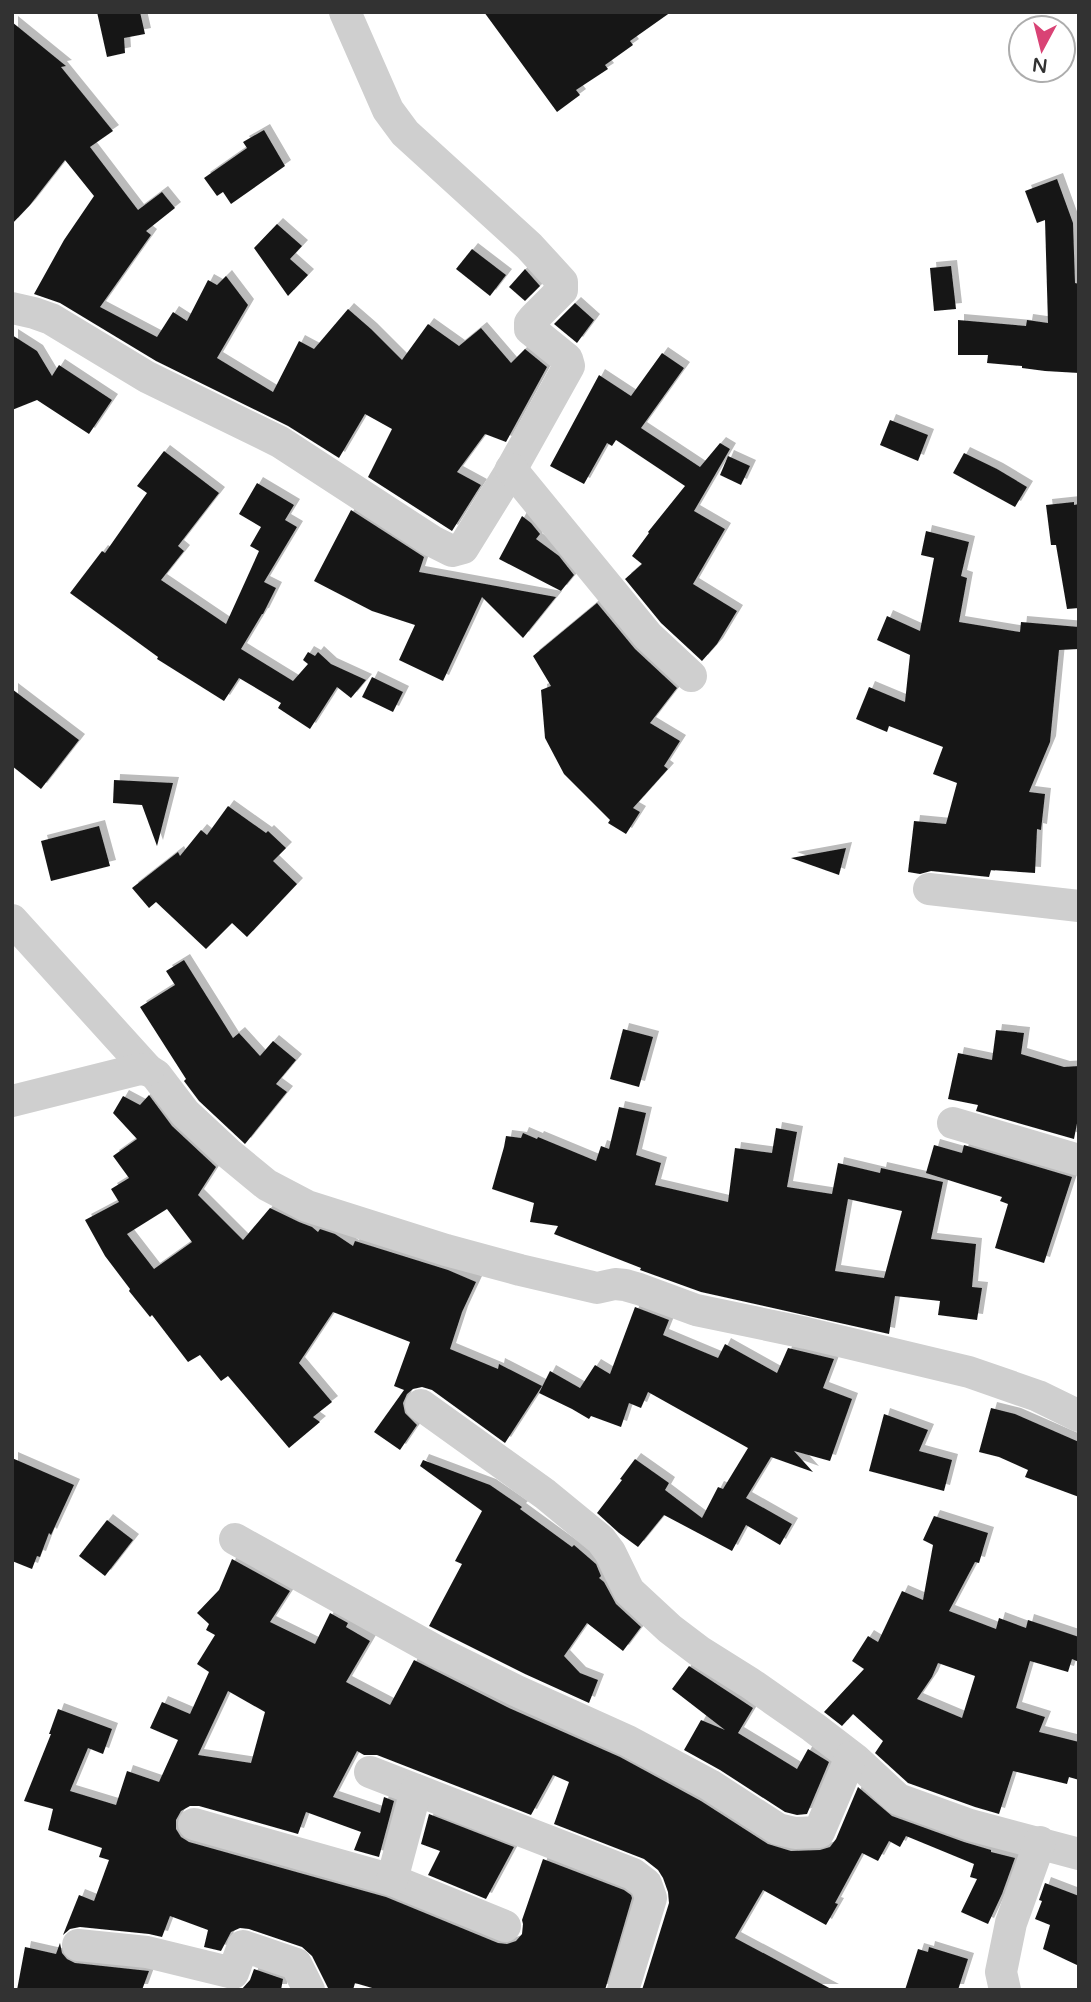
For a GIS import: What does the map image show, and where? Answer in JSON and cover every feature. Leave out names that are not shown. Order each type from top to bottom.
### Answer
[{"type":"street","points":[[12,308],[51,319],[147,377],[280,442],[432,541],[452,551],[463,548],[569,366],[567,359],[530,330],[530,323],[534,318],[562,290],[562,282],[529,246],[405,133],[388,110],[345,12]]},
{"type":"street","points":[[511,469],[648,636],[691,676]]},
{"type":"street","points":[[929,889],[1079,905]]},
{"type":"street","points":[[12,920],[148,1070],[156,1075],[185,1113],[267,1185],[307,1206],[446,1250],[520,1270],[597,1288],[625,1285],[696,1310],[969,1372],[1038,1396],[1079,1416]]},
{"type":"street","points":[[12,1101],[140,1069],[148,1070]]},
{"type":"street","points":[[953,1123],[1079,1160]]},
{"type":"street","points":[[421,1405],[545,1494],[601,1541],[610,1552],[629,1591],[670,1629],[851,1756],[898,1800],[970,1825],[1079,1853]]},
{"type":"street","points":[[235,1539],[438,1652],[517,1692],[628,1741],[710,1785],[778,1829],[795,1833],[819,1832],[851,1756]]},
{"type":"street","points":[[370,1772],[633,1874],[646,1884],[651,1898],[623,1990]]},
{"type":"street","points":[[392,1880],[416,1790]]},
{"type":"street","points":[[194,1824],[392,1880],[505,1926]]},
{"type":"street","points":[[1005,1990],[1001,1972],[1011,1923],[1040,1842]]},
{"type":"street","points":[[78,1945],[147,1952],[233,1973],[243,1946],[296,1964],[309,1990]]},
{"type":"building","points":[[97,12],[140,12],[145,34],[124,38],[125,53],[107,57]]},
{"type":"building","points":[[484,12],[671,12],[630,41],[633,45],[605,65],[608,69],[576,90],[580,95],[557,112]]},
{"type":"building","points":[[12,22],[66,66],[61,67],[113,131],[90,147],[138,210],[162,192],[175,208],[146,231],[151,235],[100,307],[157,337],[173,312],[187,321],[208,280],[217,285],[226,276],[248,305],[217,358],[273,392],[299,341],[314,349],[348,309],[402,360],[428,324],[459,346],[481,328],[511,363],[525,349],[547,367],[506,442],[485,434],[457,472],[481,485],[452,531],[368,477],[392,429],[365,414],[339,458],[288,426],[156,361],[60,303],[34,294],[64,240],[94,196],[65,160],[12,224]]},
{"type":"building","points":[[264,130],[285,166],[231,204],[223,192],[217,196],[204,178],[247,148],[243,142]]},
{"type":"building","points":[[1057,179],[1073,223],[1075,283],[1079,284],[1079,373],[987,363],[988,355],[958,355],[958,320],[1026,326],[1027,320],[1048,323],[1045,220],[1037,223],[1025,191]]},
{"type":"building","points":[[277,224],[302,246],[290,259],[308,275],[288,296],[254,248]]},
{"type":"building","points":[[472,249],[506,275],[490,296],[456,269]]},
{"type":"building","points":[[951,266],[956,309],[934,311],[930,268]]},
{"type":"building","points":[[525,269],[540,286],[525,301],[509,287]]},
{"type":"building","points":[[575,303],[594,320],[577,343],[554,324]]},
{"type":"building","points":[[12,335],[37,351],[52,376],[59,365],[112,400],[89,434],[37,400],[12,410]]},
{"type":"building","points":[[662,353],[684,368],[641,428],[700,467],[720,443],[730,449],[694,511],[725,529],[693,584],[737,611],[717,644],[702,661],[661,623],[625,579],[642,564],[632,556],[685,486],[616,440],[612,446],[607,443],[584,484],[550,466],[599,375],[631,396]]},
{"type":"building","points":[[890,420],[928,435],[918,461],[880,445]]},
{"type":"building","points":[[164,451],[219,493],[178,546],[184,551],[161,580],[226,624],[259,551],[250,546],[261,527],[239,514],[257,483],[294,505],[285,520],[297,527],[264,582],[276,588],[241,649],[293,681],[308,664],[303,660],[308,652],[315,656],[318,652],[331,664],[366,680],[351,698],[337,687],[310,729],[278,708],[281,703],[239,678],[224,701],[157,659],[158,657],[70,593],[102,551],[105,553],[147,493],[137,486]]},
{"type":"building","points":[[964,453],[1027,487],[1015,507],[953,473]]},
{"type":"building","points":[[728,456],[750,466],[741,485],[720,475]]},
{"type":"building","points":[[1074,502],[1074,505],[1079,504],[1079,608],[1067,609],[1056,545],[1051,545],[1046,505]]},
{"type":"building","points":[[351,510],[424,557],[419,572],[556,597],[523,638],[482,597],[443,681],[399,660],[415,625],[372,611],[314,581]]},
{"type":"building","points":[[522,516],[540,534],[536,539],[559,556],[574,575],[561,591],[499,559]]},
{"type":"building","points":[[926,531],[969,542],[961,576],[967,578],[959,622],[1020,632],[1021,622],[1079,627],[1079,649],[1059,650],[1050,742],[1029,792],[1045,794],[1041,830],[1037,829],[1035,873],[991,870],[989,877],[931,871],[920,874],[908,872],[914,821],[946,824],[957,783],[933,774],[943,747],[889,726],[887,732],[856,719],[869,687],[905,702],[910,655],[877,640],[887,616],[920,631],[934,558],[921,555]]},
{"type":"building","points":[[597,603],[635,649],[677,688],[650,723],[680,741],[664,766],[668,769],[633,808],[640,812],[626,834],[608,823],[610,820],[564,774],[545,738],[541,690],[551,686],[533,656]]},
{"type":"building","points":[[372,677],[403,692],[393,712],[362,697]]},
{"type":"building","points":[[12,689],[79,740],[41,789],[12,766]]},
{"type":"building","points":[[114,780],[173,783],[157,846],[142,805],[113,803]]},
{"type":"building","points":[[228,806],[266,833],[268,831],[286,848],[273,861],[297,884],[247,937],[232,923],[206,949],[156,902],[149,908],[132,888],[178,852],[180,856],[201,830],[207,835]]},
{"type":"building","points":[[99,826],[110,866],[51,881],[41,841]]},
{"type":"building","points":[[846,848],[839,875],[791,858]]},
{"type":"building","points":[[184,960],[233,1038],[239,1033],[260,1056],[273,1041],[296,1060],[276,1084],[287,1092],[245,1144],[199,1101],[140,1007],[175,985],[166,971]]},
{"type":"building","points":[[623,1029],[653,1037],[639,1087],[610,1079]]},
{"type":"building","points":[[996,1030],[1024,1033],[1021,1054],[1064,1067],[1079,1066],[1079,1113],[1074,1139],[976,1111],[978,1105],[948,1099],[958,1053],[992,1060]]},
{"type":"building","points":[[149,1095],[172,1126],[216,1167],[198,1195],[243,1240],[270,1208],[318,1232],[320,1229],[335,1234],[353,1246],[355,1241],[448,1270],[476,1282],[462,1312],[450,1349],[498,1369],[499,1364],[542,1386],[505,1443],[432,1390],[422,1387],[407,1394],[403,1403],[405,1413],[417,1425],[400,1450],[374,1432],[404,1390],[394,1386],[410,1342],[333,1312],[299,1363],[332,1402],[313,1417],[320,1422],[289,1448],[228,1376],[221,1381],[200,1355],[188,1362],[152,1315],[150,1317],[129,1291],[85,1220],[119,1202],[111,1189],[129,1178],[113,1156],[137,1139],[113,1113],[123,1096],[140,1105]],"holes":[[[167,1209],[192,1242],[154,1269],[127,1234]]]},
{"type":"building","points":[[619,1107],[646,1113],[636,1155],[661,1163],[655,1185],[728,1202],[735,1148],[772,1153],[776,1128],[797,1132],[787,1187],[832,1194],[838,1163],[880,1173],[881,1168],[943,1182],[931,1239],[976,1244],[972,1287],[982,1288],[977,1320],[938,1315],[940,1301],[895,1296],[889,1334],[701,1292],[554,1234],[558,1226],[530,1222],[534,1203],[492,1189],[506,1136],[521,1138],[523,1133],[537,1139],[538,1137],[596,1161],[601,1146],[609,1149]],"holes":[[[848,1199],[902,1211],[884,1278],[835,1271]]]},
{"type":"building","points":[[934,1145],[962,1153],[964,1145],[1072,1177],[1044,1263],[995,1248],[1008,1204],[1000,1201],[1002,1197],[926,1173]]},
{"type":"building","points":[[635,1307],[669,1320],[663,1335],[718,1358],[725,1344],[777,1373],[788,1348],[834,1359],[823,1388],[852,1399],[830,1461],[794,1451],[813,1472],[771,1457],[746,1498],[792,1524],[780,1545],[746,1525],[732,1551],[664,1515],[638,1547],[597,1513],[635,1459],[669,1483],[665,1490],[702,1518],[718,1487],[723,1489],[748,1448],[648,1392],[641,1408],[629,1403],[621,1427],[591,1416],[589,1419],[539,1393],[550,1371],[580,1388],[595,1365],[610,1374]]},
{"type":"building","points":[[991,1408],[1015,1414],[1079,1442],[1079,1497],[1025,1477],[1028,1470],[999,1457],[979,1452]]},
{"type":"building","points":[[884,1414],[928,1430],[919,1451],[952,1460],[944,1491],[869,1471]]},
{"type":"building","points":[[12,1458],[74,1485],[32,1569],[12,1561]]},
{"type":"building","points":[[423,1460],[490,1485],[572,1547],[574,1545],[596,1564],[601,1576],[599,1578],[616,1604],[641,1627],[623,1651],[587,1623],[564,1656],[580,1673],[598,1680],[589,1703],[429,1626],[462,1564],[455,1561],[482,1511],[420,1466]]},
{"type":"building","points":[[934,1516],[988,1533],[979,1563],[975,1562],[949,1611],[996,1629],[999,1618],[1026,1628],[1028,1620],[1079,1637],[1079,1662],[1072,1659],[1068,1672],[1030,1661],[1016,1708],[1045,1717],[1039,1732],[1079,1742],[1079,1780],[1069,1777],[1067,1784],[1013,1771],[999,1814],[908,1783],[875,1753],[883,1741],[853,1714],[842,1726],[824,1712],[864,1669],[852,1661],[868,1636],[878,1642],[902,1591],[923,1600],[933,1545],[923,1540]],"holes":[[[938,1663],[975,1676],[962,1718],[917,1699]]]},
{"type":"building","points":[[107,1520],[133,1540],[105,1576],[79,1556]]},
{"type":"building","points":[[232,1559],[290,1591],[270,1622],[315,1644],[330,1613],[348,1623],[346,1627],[370,1641],[346,1682],[390,1705],[414,1660],[509,1708],[620,1757],[701,1801],[768,1844],[791,1851],[830,1847],[858,1787],[892,1816],[1015,1858],[1002,1894],[988,1924],[961,1912],[977,1879],[970,1877],[974,1864],[906,1836],[900,1847],[889,1841],[878,1861],[862,1853],[826,1925],[763,1890],[735,1938],[833,1990],[642,1990],[669,1903],[668,1892],[658,1870],[644,1859],[554,1824],[569,1782],[553,1775],[531,1815],[377,1755],[364,1755],[357,1751],[333,1797],[380,1813],[384,1797],[394,1801],[379,1857],[354,1850],[361,1832],[306,1812],[298,1834],[199,1806],[190,1806],[181,1811],[176,1820],[176,1829],[181,1837],[189,1842],[386,1897],[498,1943],[507,1944],[516,1941],[522,1934],[522,1920],[543,1859],[631,1895],[605,1990],[379,1990],[355,1983],[353,1990],[329,1990],[312,1956],[302,1947],[240,1928],[231,1932],[221,1951],[204,1947],[208,1930],[170,1916],[162,1937],[80,1927],[70,1929],[63,1935],[79,1895],[94,1901],[109,1860],[99,1857],[102,1848],[48,1830],[53,1809],[24,1801],[51,1734],[58,1709],[112,1729],[103,1754],[88,1748],[70,1791],[116,1805],[127,1771],[159,1782],[178,1740],[150,1728],[162,1702],[190,1714],[209,1672],[197,1664],[215,1635],[206,1630],[209,1624],[197,1613],[219,1590]],"holes":[[[228,1691],[265,1712],[251,1763],[198,1755]]]},
{"type":"building","points":[[689,1666],[753,1708],[738,1733],[797,1769],[808,1749],[829,1762],[807,1814],[785,1812],[684,1750],[701,1720],[725,1730],[672,1689]]},
{"type":"building","points":[[429,1814],[514,1847],[486,1899],[428,1875],[440,1851],[421,1844]]},
{"type":"building","points":[[1045,1883],[1079,1896],[1079,1966],[1043,1949],[1050,1925],[1035,1919]]},
{"type":"building","points":[[60,1943],[62,1953],[75,1963],[149,1971],[142,1990],[17,1990],[25,1947],[56,1954]]},
{"type":"building","points":[[929,1947],[968,1959],[958,1990],[905,1990],[918,1949],[928,1952]]},
{"type":"building","points":[[254,1969],[283,1979],[281,1990],[241,1990],[250,1980]]}]
